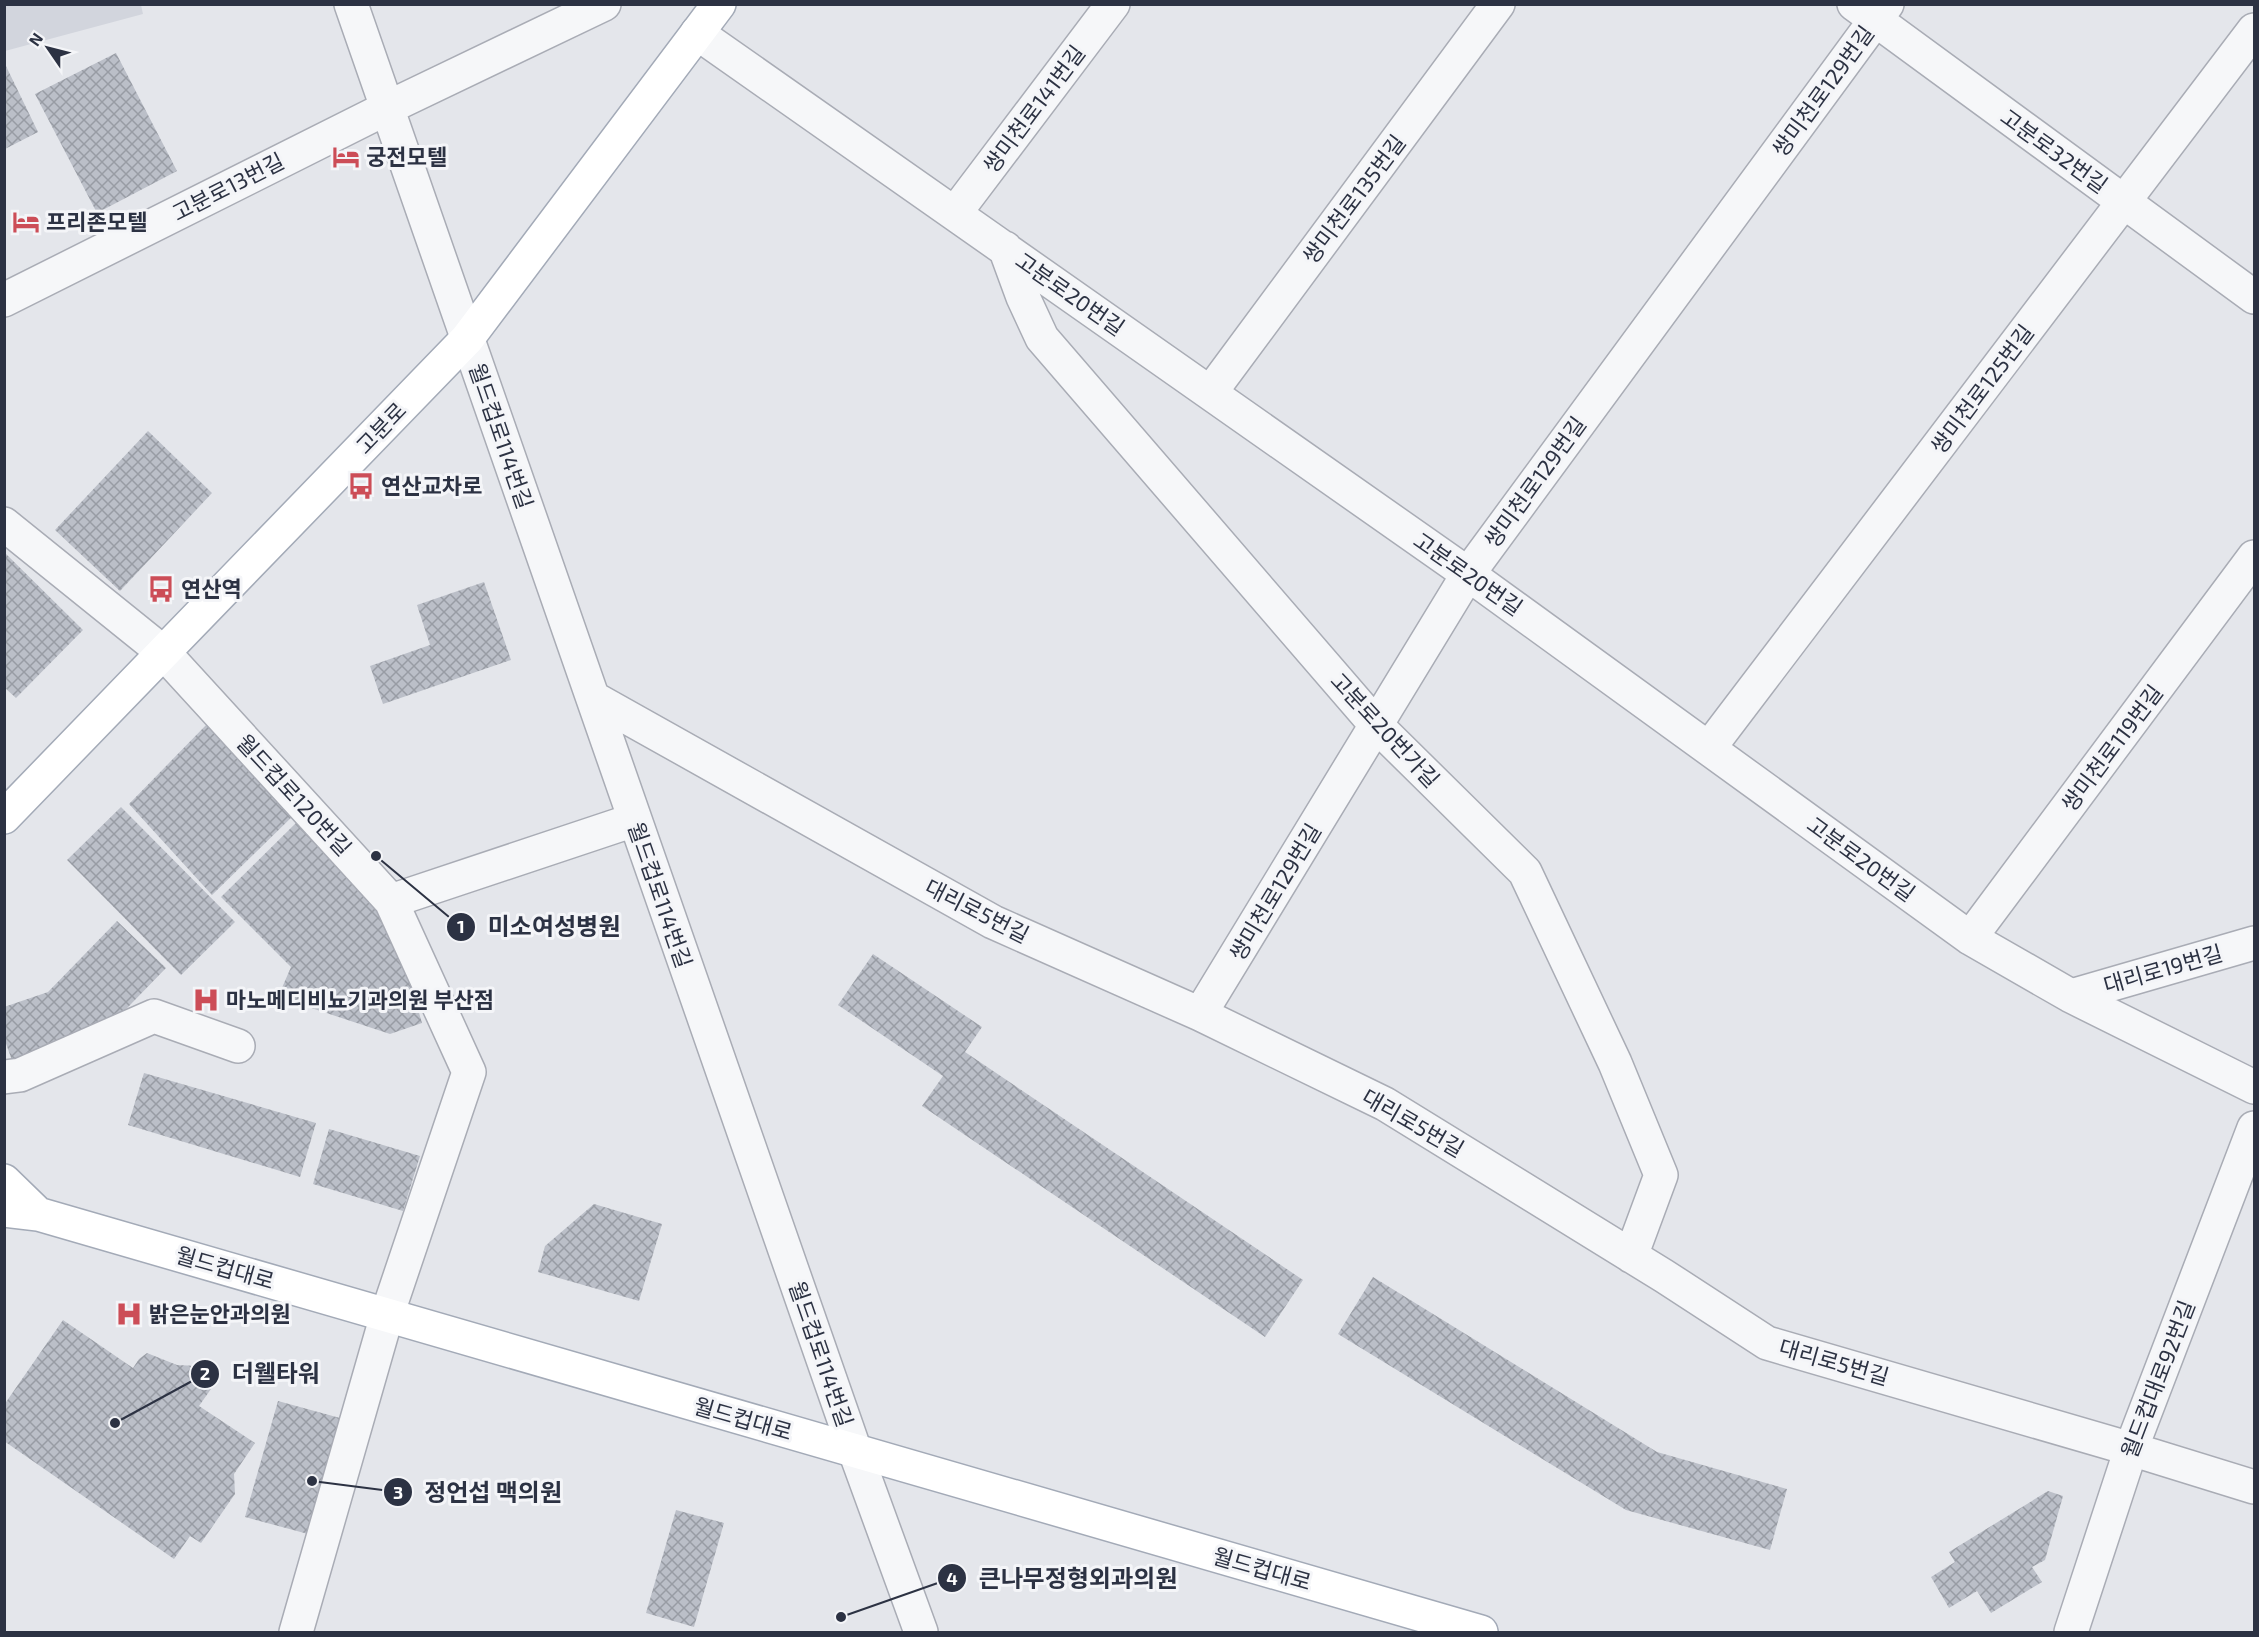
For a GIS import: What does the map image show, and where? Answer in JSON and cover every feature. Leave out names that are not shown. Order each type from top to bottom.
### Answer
[{"type":"main road","name":"고분로","points":[[4,818],[467,339],[708,14]]},
{"type":"main road","points":[[4,1181],[38,1214],[4,1234]]},
{"type":"main road","name":"월드컵대로","points":[[4,1210],[38,1214],[1481,1632]]},
{"type":"street","points":[[351,4],[467,339]]},
{"type":"street","name":"고분로13번길","points":[[4,300],[387,108],[604,4]]},
{"type":"street","name":"쌍미천로141번길","points":[[955,213],[1113,4]]},
{"type":"street","name":"쌍미천로135번길","points":[[1210,393],[1498,4]]},
{"type":"street","name":"고분로32번길","points":[[1872,10],[2123,202],[2254,297]]},
{"type":"street","name":"쌍미천로129번길","points":[[1200,1014],[1468,574],[1872,10]]},
{"type":"street","name":"고분로20번길","points":[[708,14],[955,213],[1468,574],[1970,938],[2071,996],[2254,1087]]},
{"type":"street","name":"쌍미천로125번길","points":[[1709,748],[2254,30]]},
{"type":"street","name":"고분로20번가길","points":[[1005,248],[1023,297],[1042,338],[1376,725],[1525,872],[1616,1064],[1661,1175],[1631,1256]]},
{"type":"street","name":"월드컵로114번길","points":[[467,339],[855,1451],[921,1632]]},
{"type":"street","name":"월드컵로120번길","points":[[4,524],[164,653],[391,900],[469,1072],[387,1315],[296,1632]]},
{"type":"street","name":"쌍미천로119번길","points":[[1970,938],[2254,557]]},
{"type":"street","name":"대리로5번길","points":[[593,698],[993,922],[1200,1014],[1385,1104],[1767,1343],[2254,1487]]},
{"type":"street","points":[[391,900],[634,820]]},
{"type":"street","name":"대리로19번길","points":[[2071,996],[2254,943]]},
{"type":"street","points":[[4,1077],[20,1075],[154,1016],[238,1046]]},
{"type":"street","name":"월드컵대로92번길","points":[[2071,1632],[2130,1449],[2254,1128]]},
{"type":"shaded area","points":[[5,4],[141,5],[143,14],[5,51]]},
{"type":"building","points":[[116,53],[177,171],[97,213],[35,94]]},
{"type":"building","points":[[5,64],[38,132],[5,149]]},
{"type":"building","points":[[148,431],[212,493],[120,591],[55,530]]},
{"type":"building","points":[[4,552],[83,630],[16,698],[4,687]]},
{"type":"building","points":[[484,582],[511,660],[383,704],[370,666],[430,645],[417,605]]},
{"type":"building","points":[[209,722],[297,812],[212,895],[129,804]]},
{"type":"building","points":[[121,807],[235,922],[181,975],[67,860]]},
{"type":"building","points":[[299,820],[388,907],[422,1023],[390,1034],[278,997],[291,967],[221,897]]},
{"type":"building","points":[[117,921],[166,968],[98,1038],[14,1066],[4,1038],[4,1007],[48,992]]},
{"type":"building","points":[[873,954],[982,1027],[965,1052],[1303,1280],[1265,1337],[922,1106],[943,1076],[838,1005]]},
{"type":"building","points":[[144,1073],[316,1123],[300,1177],[128,1125]]},
{"type":"building","points":[[329,1129],[420,1156],[403,1211],[313,1184]]},
{"type":"building","points":[[594,1204],[662,1224],[639,1301],[538,1272],[545,1246]]},
{"type":"building","points":[[1373,1277],[1657,1452],[1787,1489],[1770,1550],[1626,1510],[1338,1334]]},
{"type":"building","points":[[63,1320],[133,1368],[147,1353],[177,1365],[198,1366],[212,1379],[211,1389],[199,1406],[255,1443],[234,1474],[235,1494],[201,1543],[190,1536],[174,1559],[4,1441],[4,1405]]},
{"type":"building","points":[[278,1401],[340,1418],[308,1534],[245,1517]]},
{"type":"building","points":[[2048,1491],[2063,1496],[2045,1560],[2032,1567],[2042,1582],[1991,1613],[1977,1591],[1949,1608],[1931,1577],[1955,1562],[1949,1552]]},
{"type":"building","points":[[676,1510],[724,1523],[694,1627],[646,1613]]},
{"type":"place","name":"궁전모텔","points":[[346,157]]},
{"type":"place","name":"프리존모텔","points":[[26,222]]},
{"type":"place","name":"연산교차로","points":[[361,486]]},
{"type":"place","name":"연산역","points":[[161,589]]},
{"type":"place","name":"미소여성병원","points":[[376,856]]},
{"type":"place","name":"마노메디비뇨기과의원 부산점","points":[[206,1000]]},
{"type":"place","name":"밝은눈안과의원","points":[[129,1314]]},
{"type":"place","name":"더웰타워","points":[[115,1423]]},
{"type":"place","name":"정언섭 맥의원","points":[[312,1481]]},
{"type":"place","name":"큰나무정형외과의원","points":[[841,1617]]}]
